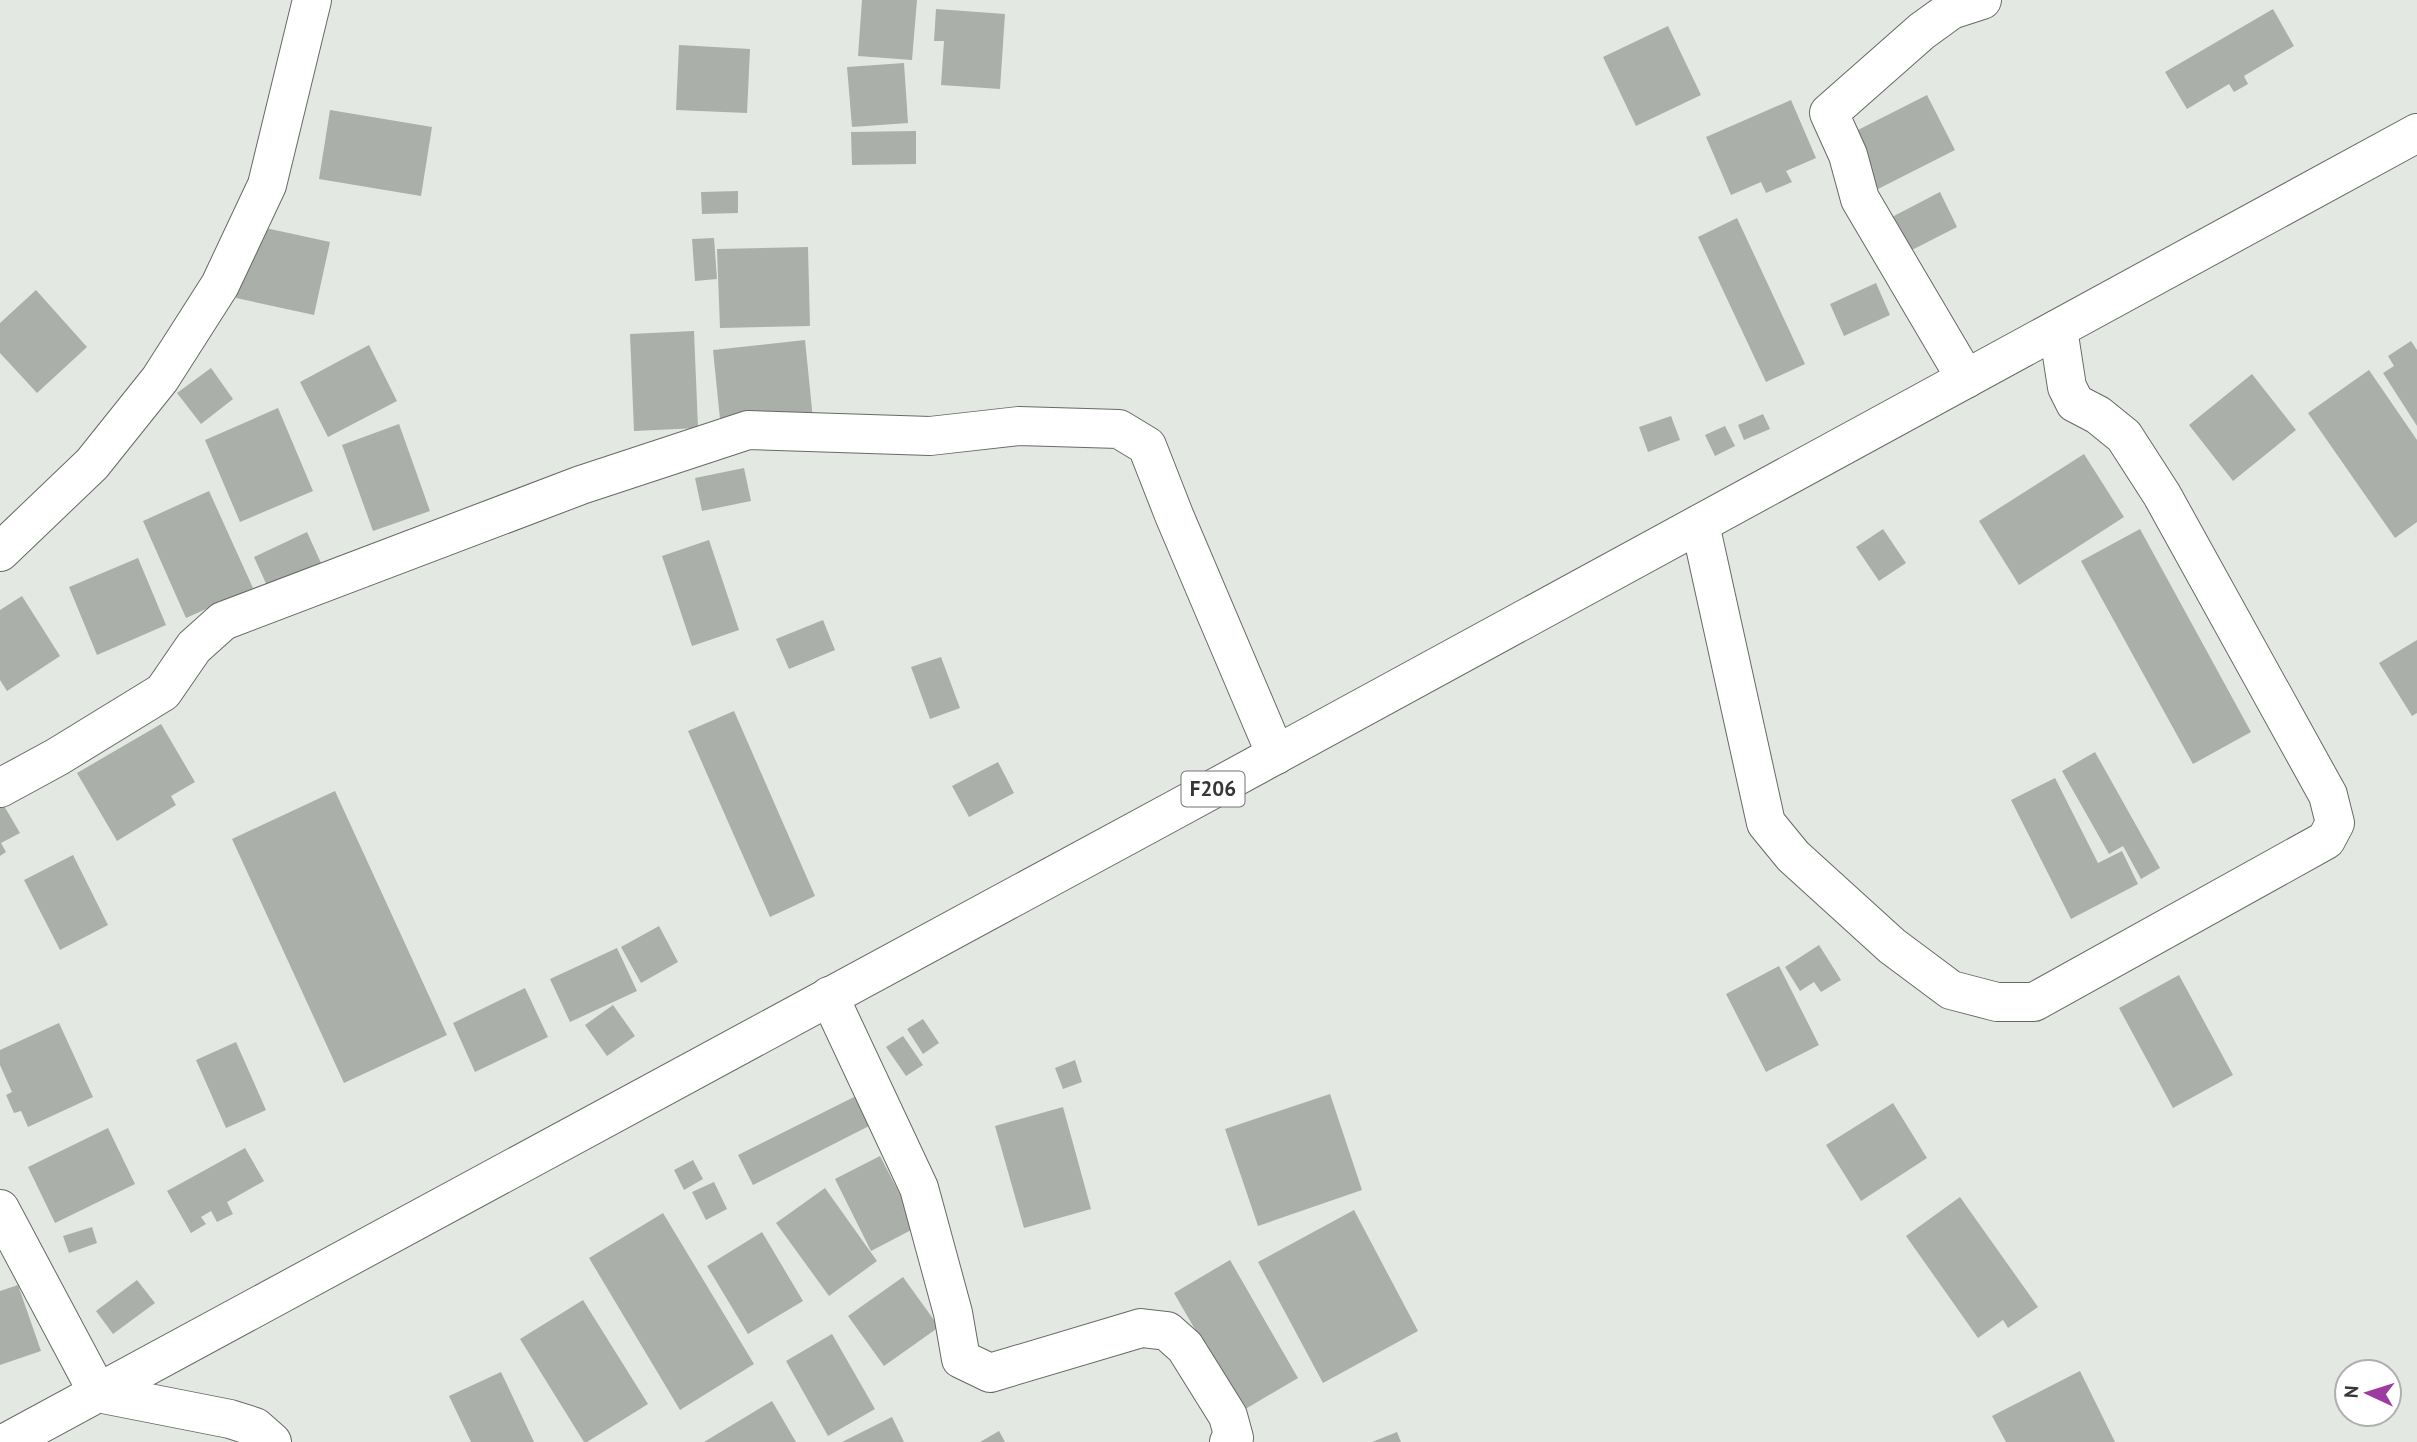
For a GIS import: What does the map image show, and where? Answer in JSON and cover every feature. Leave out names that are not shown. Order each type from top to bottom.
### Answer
[{"type":"street","points":[[0,552],[92,464],[160,379],[220,285],[267,185],[312,0]]},
{"type":"street","points":[[1966,379],[1860,199],[1848,155],[1829,113],[1922,31],[1951,10],[1982,0]]},
{"type":"street","name":"F206","points":[[7,1442],[2417,133]]},
{"type":"street","points":[[1700,524],[1766,823],[1793,856],[1892,946],[1951,990],[1997,1002],[2034,1002],[2326,840],[2335,823],[2328,795],[2162,495],[2124,436],[2098,415],[2076,403],[2067,387],[2058,329]]},
{"type":"street","points":[[0,788],[57,757],[163,692],[194,648],[223,621],[581,485],[748,430],[930,436],[1019,426],[1119,429],[1147,446],[1276,755]]},
{"type":"street","points":[[829,996],[919,1188],[953,1313],[961,1359],[989,1373],[1141,1328],[1167,1331],[1185,1348],[1228,1416],[1234,1438],[1229,1442]]},
{"type":"street","points":[[0,1209],[98,1393],[230,1419],[256,1427],[271,1442]]},
{"type":"building","points":[[862,0],[917,0],[912,60],[858,56]]},
{"type":"building","points":[[936,9],[1005,14],[1000,89],[941,85],[944,41],[934,41]]},
{"type":"building","points":[[2273,9],[2294,46],[2244,76],[2248,84],[2234,92],[2229,84],[2187,109],[2165,72]]},
{"type":"building","points":[[1668,26],[1701,95],[1636,126],[1603,57]]},
{"type":"building","points":[[679,45],[750,49],[747,113],[676,110]]},
{"type":"building","points":[[904,63],[908,123],[852,127],[847,67]]},
{"type":"building","points":[[1927,95],[1955,150],[1878,189],[1850,134]]},
{"type":"building","points":[[1791,100],[1816,158],[1786,171],[1792,182],[1766,193],[1761,182],[1731,195],[1706,137]]},
{"type":"building","points":[[330,110],[432,127],[421,196],[319,179]]},
{"type":"building","points":[[916,131],[916,164],[852,165],[851,132]]},
{"type":"building","points":[[738,191],[738,213],[702,214],[701,192]]},
{"type":"building","points":[[1940,192],[1957,227],[1908,252],[1890,218]]},
{"type":"building","points":[[1737,218],[1805,364],[1766,382],[1698,237]]},
{"type":"building","points":[[252,225],[330,242],[314,315],[236,298]]},
{"type":"building","points":[[714,238],[717,279],[695,281],[692,239]]},
{"type":"building","points":[[808,247],[810,326],[720,328],[717,249]]},
{"type":"building","points":[[1876,283],[1890,315],[1844,336],[1830,304]]},
{"type":"building","points":[[36,290],[87,347],[37,393],[0,353],[0,323]]},
{"type":"building","points":[[694,331],[698,428],[634,431],[630,334]]},
{"type":"building","points":[[805,340],[813,419],[721,429],[713,350]]},
{"type":"building","points":[[2411,341],[2417,350],[2417,426],[2383,373],[2394,366],[2388,356]]},
{"type":"building","points":[[369,345],[397,401],[328,437],[300,382]]},
{"type":"building","points":[[211,368],[233,399],[201,424],[177,393]]},
{"type":"building","points":[[2369,370],[2417,440],[2417,522],[2395,538],[2308,413]]},
{"type":"building","points":[[2252,374],[2296,430],[2233,481],[2189,425]]},
{"type":"building","points":[[278,408],[313,491],[240,522],[205,440]]},
{"type":"building","points":[[1763,414],[1770,429],[1744,440],[1738,425]]},
{"type":"building","points":[[1671,416],[1680,440],[1648,452],[1639,427]]},
{"type":"building","points":[[399,424],[430,511],[373,531],[342,445]]},
{"type":"building","points":[[1725,426],[1735,446],[1715,456],[1705,435]]},
{"type":"building","points":[[2084,454],[2124,517],[2019,585],[1979,521]]},
{"type":"building","points":[[744,468],[751,501],[702,511],[695,478]]},
{"type":"building","points":[[209,491],[253,588],[186,618],[143,521]]},
{"type":"building","points":[[1883,529],[1906,563],[1879,581],[1856,547]]},
{"type":"building","points":[[2140,529],[2251,732],[2193,764],[2081,561]]},
{"type":"building","points":[[307,532],[321,563],[268,588],[254,557]]},
{"type":"building","points":[[709,540],[739,630],[692,646],[662,556]]},
{"type":"building","points":[[138,558],[166,625],[97,655],[69,587]]},
{"type":"building","points":[[22,596],[60,656],[7,691],[0,680],[0,610]]},
{"type":"building","points":[[823,620],[835,650],[789,669],[776,639]]},
{"type":"building","points":[[2417,640],[2417,713],[2412,716],[2379,663]]},
{"type":"building","points":[[941,657],[960,708],[930,719],[911,667]]},
{"type":"building","points":[[734,711],[815,896],[770,917],[688,731]]},
{"type":"building","points":[[161,724],[195,782],[171,796],[176,805],[117,841],[77,773]]},
{"type":"building","points":[[2095,752],[2160,868],[2141,879],[2123,846],[2109,854],[2062,771]]},
{"type":"building","points":[[998,762],[1014,793],[969,817],[952,786]]},
{"type":"building","points":[[2055,778],[2098,863],[2122,851],[2138,884],[2071,919],[2011,800]]},
{"type":"building","points":[[335,791],[447,1035],[344,1083],[232,839]]},
{"type":"building","points":[[0,799],[20,833],[1,843],[6,852],[0,856]]},
{"type":"building","points":[[73,855],[108,925],[60,950],[24,880]]},
{"type":"building","points":[[659,926],[678,962],[641,983],[621,947]]},
{"type":"building","points":[[1819,945],[1841,980],[1821,992],[1814,982],[1800,991],[1785,967]]},
{"type":"building","points":[[617,948],[637,991],[570,1022],[550,979]]},
{"type":"building","points":[[1779,966],[1819,1045],[1766,1072],[1726,994]]},
{"type":"building","points":[[2179,975],[2233,1075],[2173,1108],[2119,1008]]},
{"type":"building","points":[[525,988],[548,1037],[475,1072],[453,1023]]},
{"type":"building","points":[[613,1005],[635,1036],[607,1056],[585,1025]]},
{"type":"building","points":[[923,1019],[939,1043],[923,1054],[907,1029]]},
{"type":"building","points":[[59,1023],[93,1097],[28,1127],[21,1111],[14,1113],[6,1095],[12,1092],[0,1065],[0,1050]]},
{"type":"building","points":[[903,1036],[923,1065],[906,1076],[886,1047]]},
{"type":"building","points":[[236,1042],[266,1110],[226,1128],[196,1060]]},
{"type":"building","points":[[1075,1060],[1082,1082],[1063,1089],[1055,1068]]},
{"type":"building","points":[[1330,1094],[1362,1190],[1258,1226],[1225,1129]]},
{"type":"building","points":[[856,1096],[871,1125],[753,1185],[738,1155]]},
{"type":"building","points":[[1893,1103],[1927,1158],[1861,1201],[1826,1145]]},
{"type":"building","points":[[1063,1107],[1091,1209],[1024,1228],[995,1126]]},
{"type":"building","points":[[108,1128],[135,1184],[55,1223],[28,1167]]},
{"type":"building","points":[[245,1148],[264,1181],[227,1202],[233,1214],[217,1222],[211,1211],[201,1217],[206,1224],[191,1233],[167,1191]]},
{"type":"building","points":[[880,1156],[917,1227],[871,1251],[835,1179]]},
{"type":"building","points":[[693,1160],[703,1179],[684,1190],[674,1170]]},
{"type":"building","points":[[714,1182],[727,1209],[706,1220],[692,1192]]},
{"type":"building","points":[[825,1188],[877,1261],[829,1296],[776,1223]]},
{"type":"building","points":[[1960,1197],[2038,1307],[2008,1328],[2003,1320],[1978,1338],[1906,1236]]},
{"type":"building","points":[[1354,1210],[1418,1331],[1323,1383],[1258,1262]]},
{"type":"building","points":[[663,1213],[754,1364],[680,1410],[589,1258]]},
{"type":"building","points":[[92,1227],[97,1243],[69,1253],[63,1236]]},
{"type":"building","points":[[762,1232],[803,1301],[748,1334],[707,1266]]},
{"type":"building","points":[[1230,1260],[1298,1378],[1242,1411],[1174,1293]]},
{"type":"building","points":[[903,1277],[939,1327],[884,1366],[848,1316]]},
{"type":"building","points":[[137,1280],[155,1303],[113,1334],[96,1311]]},
{"type":"building","points":[[18,1285],[41,1351],[0,1365],[0,1291]]},
{"type":"building","points":[[583,1300],[648,1404],[587,1442],[584,1442],[520,1339]]},
{"type":"building","points":[[832,1334],[875,1409],[828,1436],[786,1361]]},
{"type":"building","points":[[2080,1371],[2115,1442],[2006,1442],[1992,1416]]},
{"type":"building","points":[[501,1372],[534,1442],[471,1442],[449,1396]]},
{"type":"building","points":[[772,1401],[796,1442],[704,1442]]},
{"type":"building","points":[[892,1417],[904,1442],[842,1442]]},
{"type":"building","points":[[999,1431],[1005,1442],[980,1442]]},
{"type":"building","points":[[1397,1432],[1401,1442],[1372,1442]]}]
